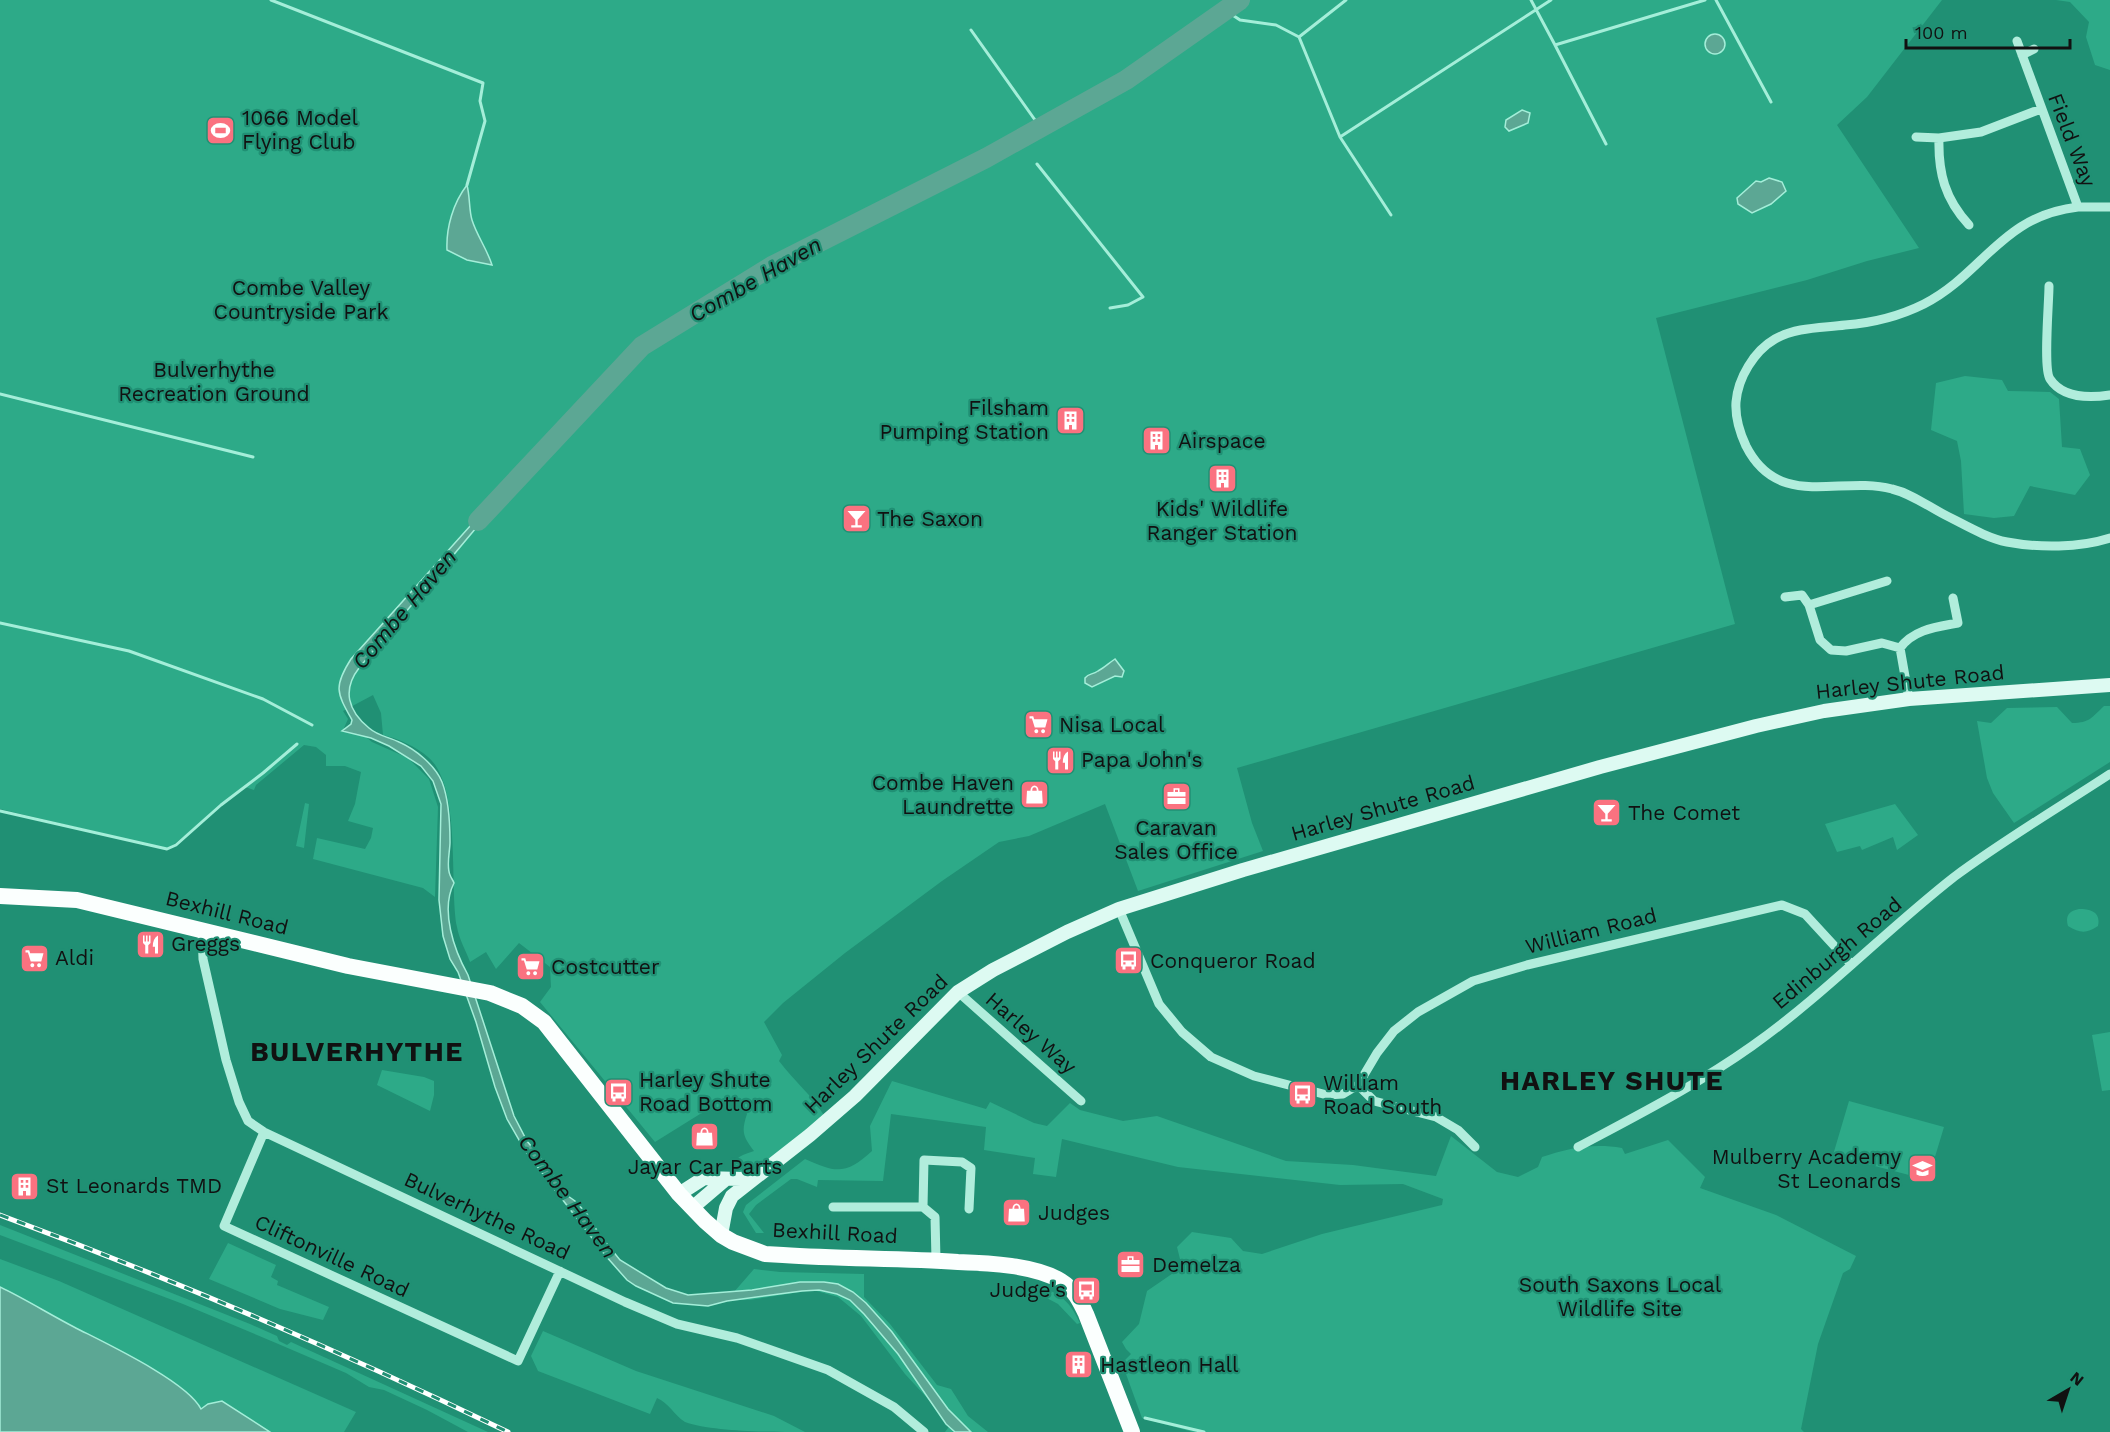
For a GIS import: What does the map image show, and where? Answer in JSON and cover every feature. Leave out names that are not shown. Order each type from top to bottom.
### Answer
[{"type":"highway","name":"Bexhill Road","points":[[0,896],[77,900],[348,966],[490,993],[522,1006],[544,1022],[692,1208],[733,1242],[765,1254],[936,1260],[1014,1266],[1053,1277],[1071,1289],[1079,1299],[1089,1322],[1132,1432]]},
{"type":"main road","name":"Harley Shute Road","points":[[722,1235],[728,1203],[732,1196],[810,1136],[855,1096],[958,992],[993,970],[1066,932],[1119,909],[1243,870],[1623,761],[1824,711],[1909,699],[2110,685]]},
{"type":"main road","points":[[680,1194],[704,1178],[755,1177]]},
{"type":"main road","points":[[692,1208],[726,1179]]},
{"type":"street","name":"Field Way","points":[[2017,42],[2078,207],[2110,207]]},
{"type":"street","points":[[2022,55],[2034,49]]},
{"type":"street","points":[[1916,137],[1939,138],[1981,132],[2041,109]]},
{"type":"street","points":[[1939,138],[1938,155],[1951,213],[1969,225]]},
{"type":"street","points":[[2078,207],[2060,209],[2025,223],[1992,247],[1950,288],[1923,304],[1890,317],[1848,325],[1801,330],[1775,339],[1756,355],[1742,375],[1736,403],[1740,433],[1753,458],[1774,477],[1798,486],[1827,488],[1867,484],[1893,489],[1913,496],[1947,516],[2006,542],[2047,545],[2086,544],[2110,538]]},
{"type":"street","points":[[2049,286],[2047,364],[2049,378],[2060,389],[2078,397],[2110,395]]},
{"type":"street","points":[[1809,605],[1887,581]]},
{"type":"street","points":[[1785,597],[1802,595],[1809,605],[1820,640],[1831,650],[1846,651],[1882,643],[1900,648]]},
{"type":"street","points":[[1900,648],[1912,635],[1934,627],[1958,623],[1953,598]]},
{"type":"street","points":[[1900,648],[1909,699]]},
{"type":"street","name":"Edinburgh Road","points":[[1578,1147],[1687,1089],[1752,1046],[1813,1000],[1851,964],[1954,878],[2110,774]]},
{"type":"street","name":"William Road","points":[[1358,1085],[1377,1053],[1394,1031],[1418,1012],[1473,981],[1527,964],[1782,905],[1805,914],[1851,964]]},
{"type":"street","points":[[1119,909],[1158,1004],[1182,1032],[1211,1057],[1254,1076],[1327,1095],[1343,1094],[1358,1085],[1374,1101],[1436,1118],[1458,1130],[1475,1147]]},
{"type":"street","name":"Bulverhythe Road","points":[[202,929],[203,959],[226,1060],[241,1109],[248,1121],[264,1132],[625,1302],[677,1324],[737,1338],[828,1370],[894,1407],[924,1432]]},
{"type":"street","name":"Harley Way","points":[[958,992],[1081,1101]]},
{"type":"street","name":"Cliftonville Road","points":[[264,1132],[224,1226],[518,1361],[560,1270]]},
{"type":"street","points":[[922,1207],[924,1160],[934,1160],[962,1162],[971,1168],[969,1209]]},
{"type":"street","points":[[833,1207],[922,1207],[935,1217],[936,1260]]},
{"type":"green space","points":[[0,0],[1942,0],[1867,97],[1837,125],[1919,248],[1807,280],[1656,318],[1735,624],[1237,768],[1252,823],[1263,851],[1138,891],[1105,804],[1029,836],[999,842],[845,953],[783,1003],[764,1022],[782,1055],[779,1061],[825,1117],[763,1171],[736,1172],[736,1160],[754,1151],[744,1134],[747,1114],[739,1100],[700,1114],[655,1142],[540,1002],[551,987],[550,967],[519,943],[496,969],[486,952],[470,962],[457,927],[450,812],[446,790],[439,771],[428,757],[407,743],[383,735],[381,713],[373,695],[343,711],[348,719],[344,728],[360,732],[372,742],[408,758],[429,779],[438,807],[435,897],[423,888],[313,859],[317,838],[365,849],[373,828],[348,821],[355,804],[361,772],[345,766],[326,766],[326,755],[316,747],[304,745],[256,785],[254,790],[245,787],[168,849],[0,809]]},
{"type":"green space","points":[[2056,0],[2110,0],[2110,70],[2095,65],[2086,37],[2089,22],[2070,2]]},
{"type":"green space","points":[[1965,376],[2002,380],[2008,391],[2050,392],[2059,399],[2062,447],[2080,449],[2090,475],[2075,495],[2030,486],[2014,516],[1994,518],[1964,514],[1961,461],[1957,441],[1931,430],[1936,383]]},
{"type":"green space","points":[[2104,706],[2110,706],[2110,762],[2014,823],[1993,793],[1987,778],[1977,721],[1991,723],[2007,708],[2057,707],[2072,723],[2078,723],[2090,719]]},
{"type":"green space","points":[[305,803],[309,804],[304,848],[296,846]]},
{"type":"green space","points":[[1895,804],[1918,835],[1897,850],[1893,837],[1862,850],[1860,846],[1837,852],[1825,824]]},
{"type":"green space","points":[[2079,909],[2094,912],[2098,917],[2098,926],[2083,932],[2068,926],[2069,915]]},
{"type":"green space","points":[[2110,1032],[2110,1090],[2102,1091],[2092,1035]]},
{"type":"green space","points":[[382,1070],[424,1077],[434,1081],[434,1095],[430,1111],[377,1085]]},
{"type":"green space","name":"South Saxons Local Wildlife Site","points":[[892,1081],[986,1109],[990,1102],[1034,1123],[1047,1126],[1070,1103],[1080,1110],[1123,1121],[1157,1116],[1286,1161],[1353,1165],[1436,1176],[1451,1136],[1497,1172],[1518,1177],[1538,1167],[1542,1157],[1562,1151],[1601,1146],[1622,1148],[1625,1154],[1668,1140],[1705,1177],[1700,1188],[1776,1215],[1856,1256],[1850,1269],[1843,1273],[1818,1344],[1801,1429],[1804,1432],[1193,1432],[1142,1418],[1122,1363],[1131,1354],[1122,1342],[1139,1324],[1147,1291],[1182,1267],[1177,1247],[1192,1232],[1231,1238],[1243,1251],[1262,1254],[1322,1234],[1442,1205],[1443,1199],[1403,1184],[1340,1185],[1178,1167],[1062,1139],[1056,1177],[1033,1174],[1035,1158],[984,1150],[986,1127],[891,1114],[883,1181],[818,1180],[817,1187],[791,1179],[756,1205],[749,1214],[764,1233],[756,1233],[743,1212],[746,1205],[805,1159],[825,1167],[840,1169],[848,1168],[872,1151],[870,1126]]},
{"type":"green space","points":[[1849,1101],[1944,1127],[1928,1180],[1833,1155]]},
{"type":"green space","points":[[0,1225],[250,1324],[277,1336],[279,1341],[287,1345],[291,1342],[488,1432],[468,1432],[384,1390],[369,1387],[346,1373],[276,1343],[183,1304],[0,1235]]},
{"type":"green space","points":[[228,1243],[276,1265],[271,1277],[278,1281],[277,1285],[329,1307],[323,1320],[280,1309],[209,1279]]},
{"type":"green space","points":[[0,1259],[59,1281],[356,1412],[344,1432],[0,1432]]},
{"type":"green space","points":[[754,1269],[780,1272],[864,1274],[864,1297],[890,1324],[937,1385],[951,1389],[968,1416],[988,1432],[945,1432],[951,1424],[905,1374],[861,1316],[838,1297],[813,1290],[750,1300],[727,1300]]},
{"type":"green space","points":[[1046,1289],[1067,1302],[1080,1323],[1077,1324],[1058,1304],[1043,1296]]},
{"type":"green space","points":[[543,1331],[636,1371],[774,1416],[805,1432],[743,1431],[697,1425],[685,1422],[657,1398],[650,1414],[538,1371],[531,1356]]},
{"type":"water","points":[[1715,34],[1722,37],[1725,44],[1722,51],[1715,54],[1708,51],[1705,44],[1708,37]]},
{"type":"water","points":[[1522,110],[1530,113],[1528,123],[1509,131],[1505,127],[1506,120]]},
{"type":"water","points":[[1769,178],[1782,182],[1786,191],[1771,204],[1752,213],[1738,204],[1737,198],[1756,181],[1761,182]]},
{"type":"water","points":[[467,185],[472,220],[492,265],[467,260],[447,250],[451,216]]},
{"type":"water","points":[[494,502],[486,516],[359,668],[350,684],[349,692],[356,715],[369,728],[418,753],[435,770],[442,782],[449,819],[448,867],[454,883],[448,905],[451,930],[514,1116],[527,1141],[568,1196],[587,1214],[599,1234],[620,1260],[666,1288],[688,1295],[752,1290],[800,1282],[838,1284],[853,1292],[866,1303],[892,1332],[948,1409],[971,1432],[955,1432],[946,1424],[898,1354],[850,1300],[837,1294],[819,1290],[802,1291],[727,1301],[708,1306],[673,1303],[627,1280],[526,1152],[507,1119],[476,1022],[443,936],[439,900],[441,804],[433,781],[421,766],[389,746],[371,738],[342,731],[351,724],[352,720],[339,690],[341,677],[351,659]]},
{"type":"water","points":[[1115,659],[1124,671],[1122,677],[1115,676],[1092,687],[1085,683],[1086,676],[1100,670]]},
{"type":"water","points":[[0,1287],[162,1375],[193,1398],[201,1409],[208,1404],[222,1401],[270,1432],[0,1432]]},
{"type":"waterway","points":[[271,0],[483,83],[480,101],[485,121],[467,185]]},
{"type":"waterway","name":"Combe Haven","points":[[478,521],[642,346],[772,266],[986,158],[1126,80],[1240,0]]},
{"type":"waterway","points":[[1225,10],[1240,20],[1276,25],[1299,37],[1346,0]]},
{"type":"waterway","points":[[1531,0],[1555,45],[1705,0]]},
{"type":"waterway","points":[[1340,137],[1551,0]]},
{"type":"waterway","points":[[1716,0],[1771,102]]},
{"type":"waterway","points":[[971,30],[1040,127]]},
{"type":"waterway","points":[[1299,37],[1340,137],[1391,215]]},
{"type":"waterway","points":[[1555,45],[1606,144]]},
{"type":"waterway","points":[[1037,164],[1143,297],[1128,305],[1110,308]]},
{"type":"waterway","points":[[0,394],[253,457]]},
{"type":"waterway","points":[[0,623],[129,651],[263,699],[312,725]]},
{"type":"waterway","points":[[0,811],[167,849],[176,845],[221,805],[297,744]]},
{"type":"waterway","points":[[1145,1418],[1204,1432]]},
{"type":"railway","points":[[0,1215],[257,1318],[383,1373],[508,1432]]},
{"type":"place","name":"1066 Model Flying Club","points":[[221,130]]},
{"type":"place","name":"Filsham Pumping Station","points":[[1070,420]]},
{"type":"place","name":"Airspace","points":[[1157,441]]},
{"type":"place","name":"Kids' Wildlife Ranger Station","points":[[1222,478]]},
{"type":"place","name":"The Saxon","points":[[856,519]]},
{"type":"place","name":"Nisa Local","points":[[1038,725]]},
{"type":"place","name":"Papa John's","points":[[1060,760]]},
{"type":"place","name":"Combe Haven Laundrette","points":[[1035,795]]},
{"type":"place","name":"Caravan Sales Office","points":[[1176,797]]},
{"type":"place","name":"The Comet","points":[[1607,813]]},
{"type":"place","name":"Greggs","points":[[150,944]]},
{"type":"place","name":"Aldi","points":[[34,958]]},
{"type":"place","name":"Conqueror Road","points":[[1129,961]]},
{"type":"place","name":"Costcutter","points":[[530,967]]},
{"type":"place","name":"Harley Shute Road Bottom","points":[[618,1092]]},
{"type":"place","name":"William Road South","points":[[1302,1095]]},
{"type":"place","name":"Jayar Car Parts","points":[[705,1136]]},
{"type":"place","name":"Mulberry Academy St Leonards","points":[[1922,1169]]},
{"type":"place","name":"St Leonards TMD","points":[[25,1186]]},
{"type":"place","name":"Judges","points":[[1017,1213]]},
{"type":"place","name":"Demelza","points":[[1131,1265]]},
{"type":"place","name":"Judge's","points":[[1087,1290]]},
{"type":"place","name":"Hastleon Hall","points":[[1079,1365]]},
{"type":"district","name":"BULVERHYTHE","points":[[357,1052]]},
{"type":"district","name":"HARLEY SHUTE","points":[[1612,1081]]},
{"type":"park label","name":"Combe Valley Countryside Park","points":[[301,300]]},
{"type":"park label","name":"Bulverhythe Recreation Ground","points":[[214,382]]}]
